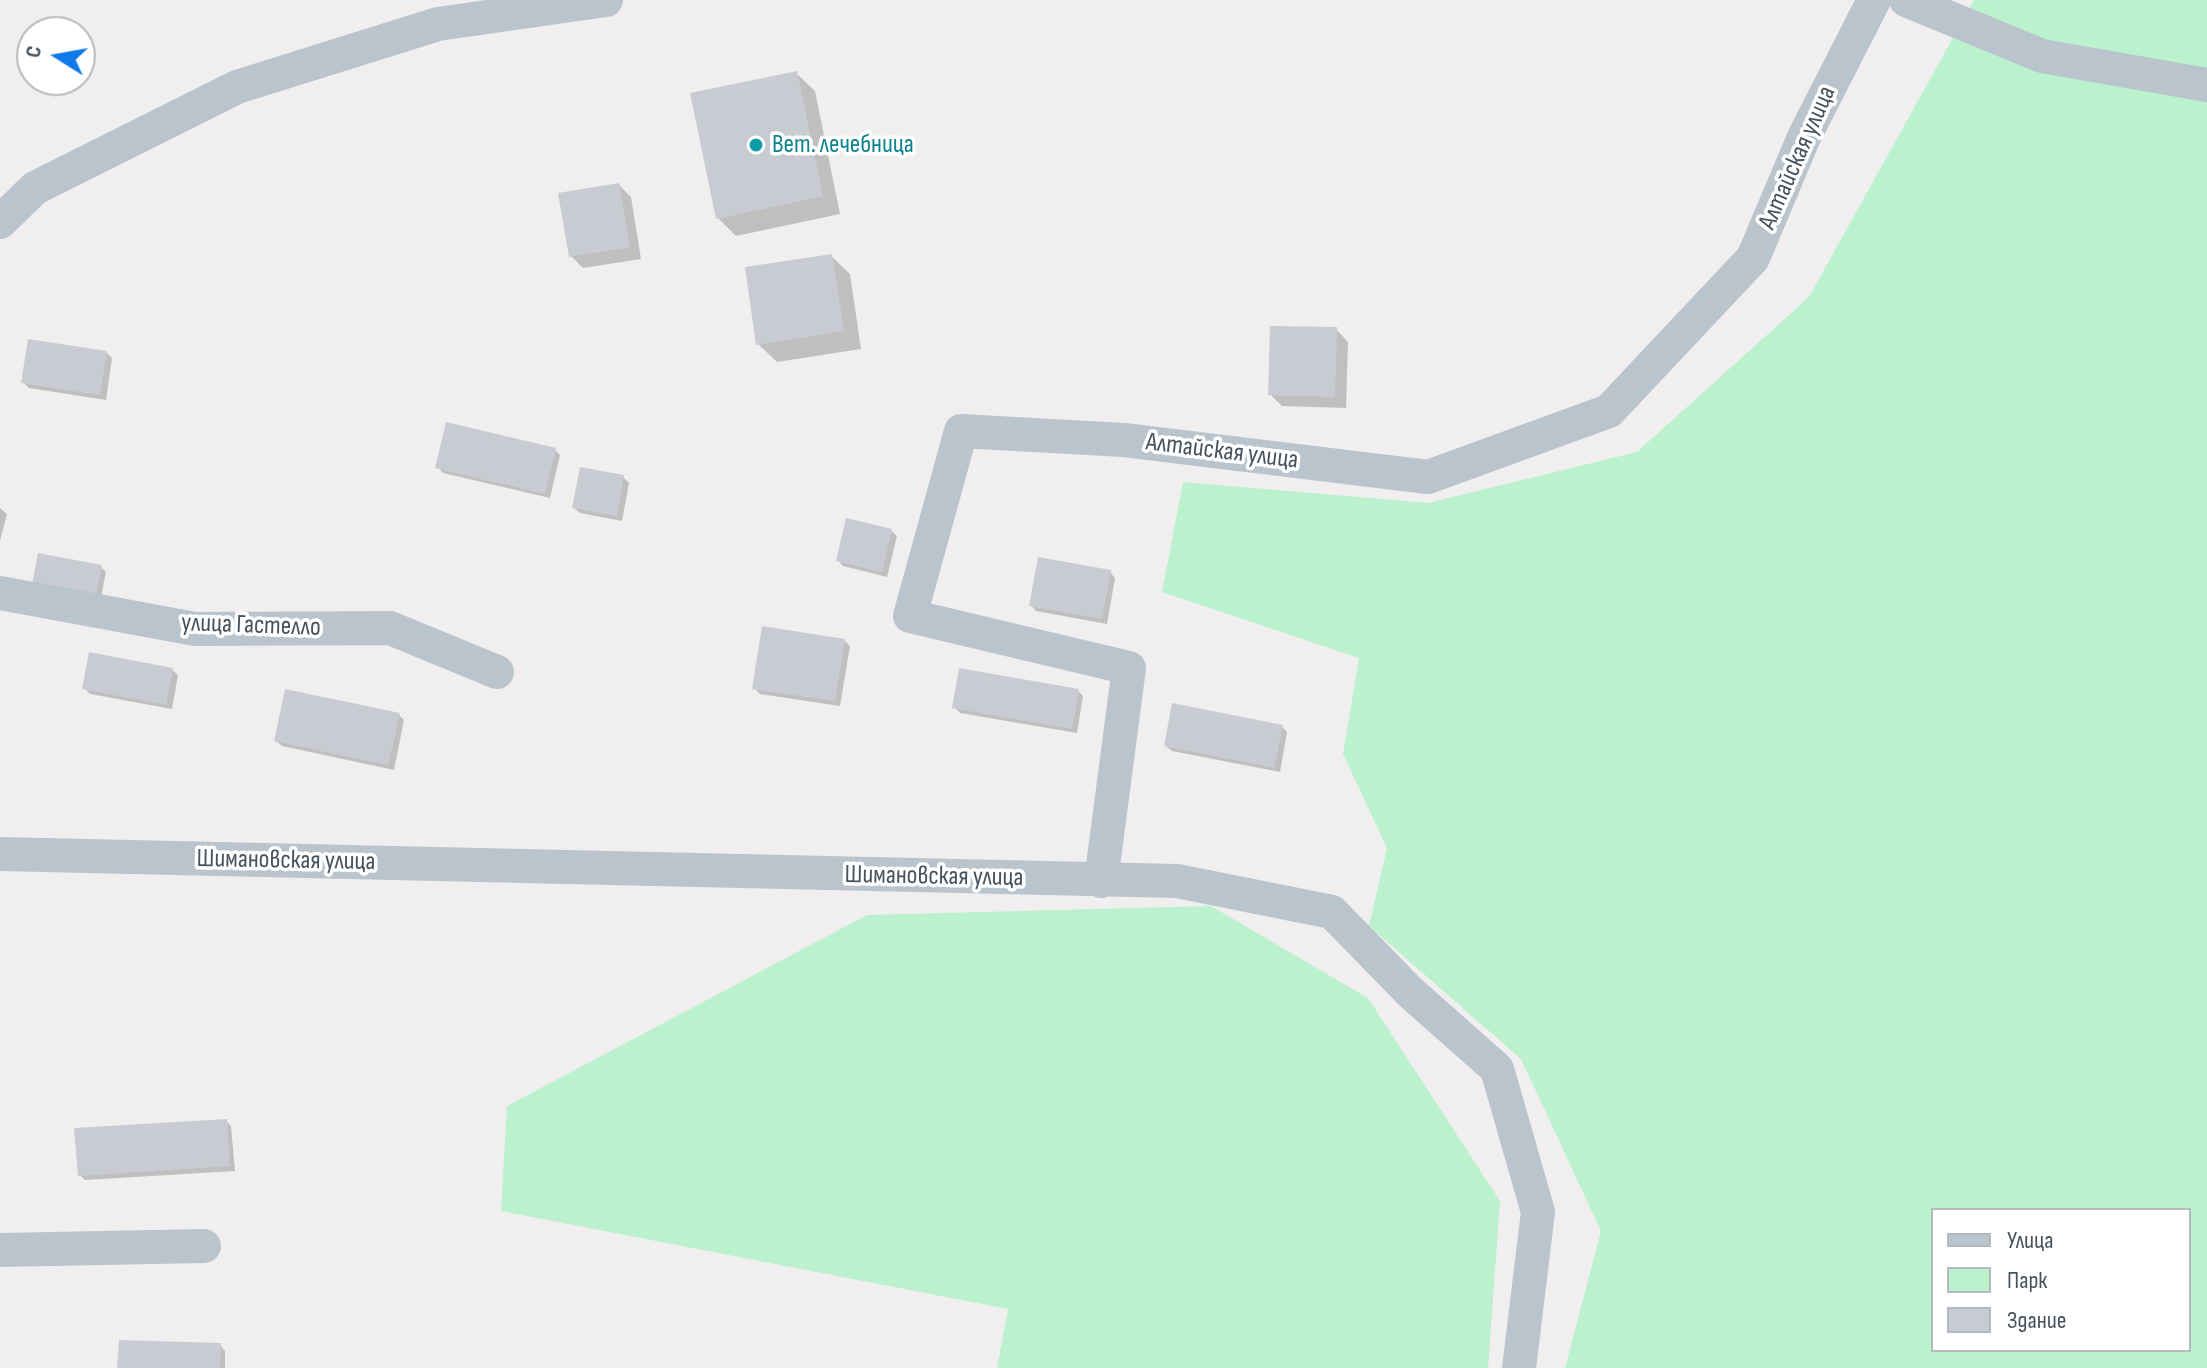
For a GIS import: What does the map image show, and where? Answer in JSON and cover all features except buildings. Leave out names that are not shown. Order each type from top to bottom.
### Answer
[{"type":"street","points":[[0,222],[35,188],[237,87],[438,24],[606,0]]},
{"type":"street","name":"Алтайская улица","points":[[1101,881],[1129,668],[910,616],[961,431],[1124,440],[1428,477],[1609,411],[1753,258],[1804,137],[1874,0]]},
{"type":"street","points":[[1906,0],[2042,56],[2207,85]]},
{"type":"street","name":"улица Гастелло","points":[[0,593],[195,629],[390,628],[497,672]]},
{"type":"street","name":"Шимановская улица","points":[[0,854],[1177,881],[1332,912],[1410,992],[1497,1069],[1538,1212],[1519,1368]]},
{"type":"street","points":[[0,1250],[204,1246]]},
{"type":"green space","points":[[1974,0],[2207,0],[2207,1368],[1565,1368],[1601,1231],[1521,1059],[1369,926],[1387,848],[1343,754],[1359,658],[1162,592],[1183,482],[1428,503],[1637,452],[1809,297]]},
{"type":"green space","points":[[1211,906],[1368,998],[1500,1201],[1488,1368],[997,1368],[1008,1309],[501,1211],[507,1106],[867,915]]},
{"type":"place","name":"Вет. лечебница","points":[[756,145]]}]
